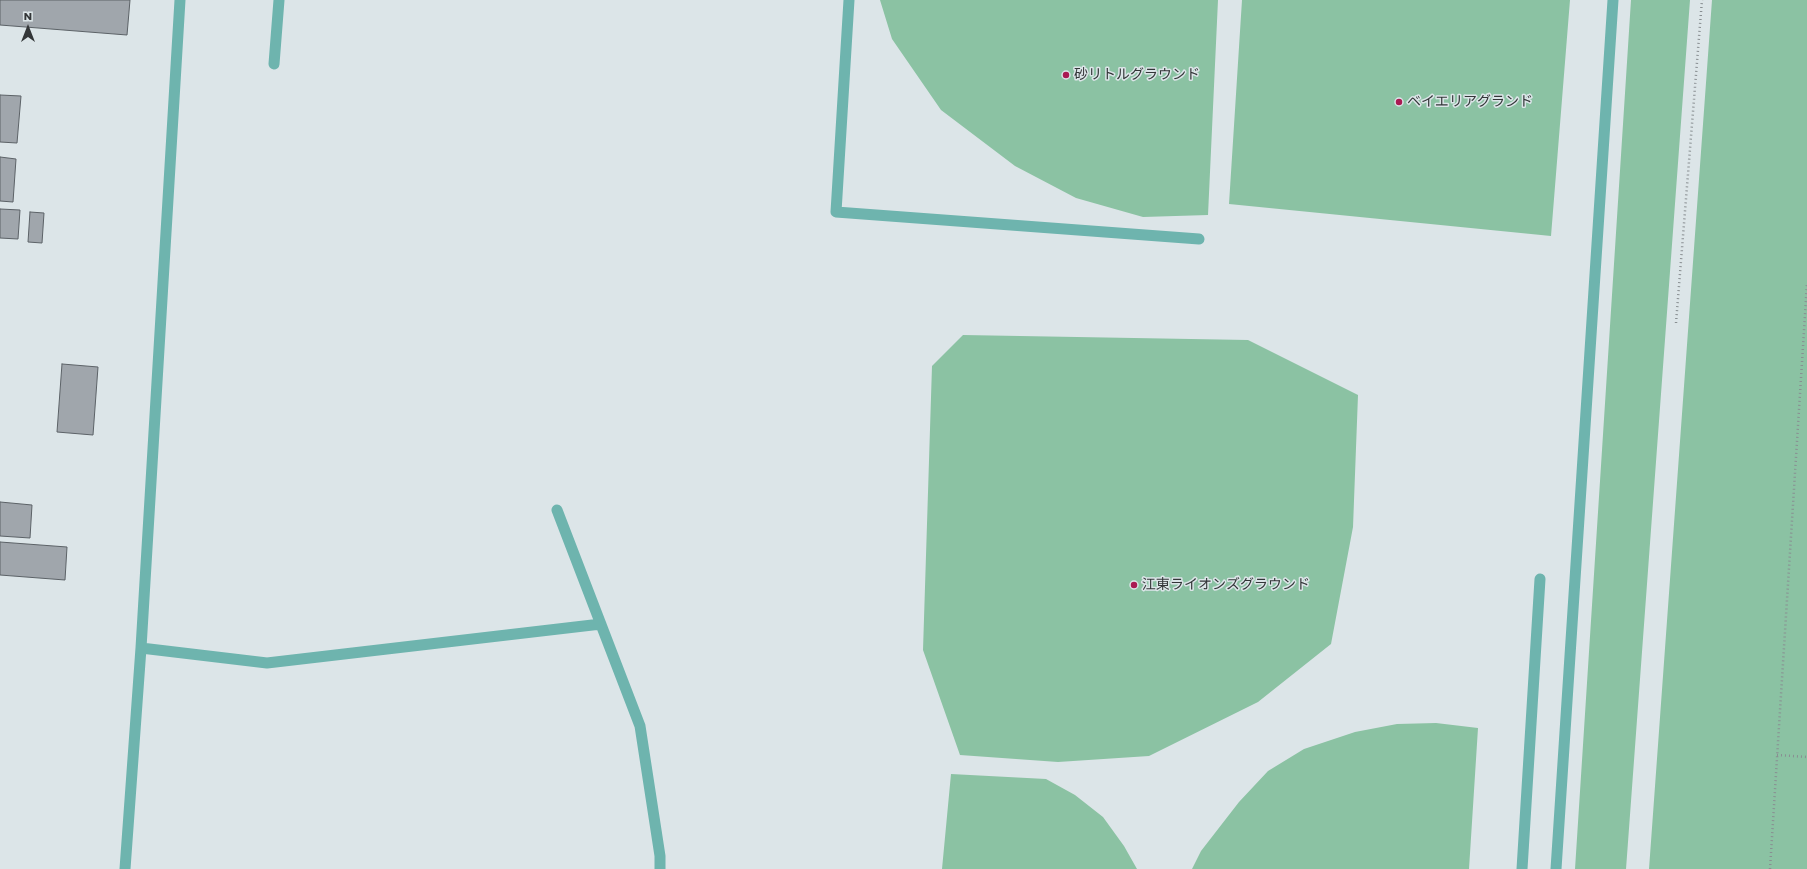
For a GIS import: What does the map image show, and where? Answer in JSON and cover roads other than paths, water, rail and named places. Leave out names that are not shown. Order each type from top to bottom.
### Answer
[{"type":"lane","points":[[125,869],[141,648],[180,0]]},
{"type":"lane","points":[[274,64],[278,0]]},
{"type":"lane","points":[[849,0],[836,212],[1199,239]]},
{"type":"lane","points":[[1556,869],[1613,0]]},
{"type":"lane","points":[[557,510],[640,726],[660,856],[660,869]]},
{"type":"lane","points":[[1522,869],[1540,579]]},
{"type":"lane","points":[[141,648],[267,663],[601,624]]},
{"type":"place","name":"砂リトルグラウンド","points":[[1066,75]]},
{"type":"place","name":"ベイエリアグランド","points":[[1399,102]]},
{"type":"place","name":"江東ライオンズグラウンド","points":[[1134,585]]}]
